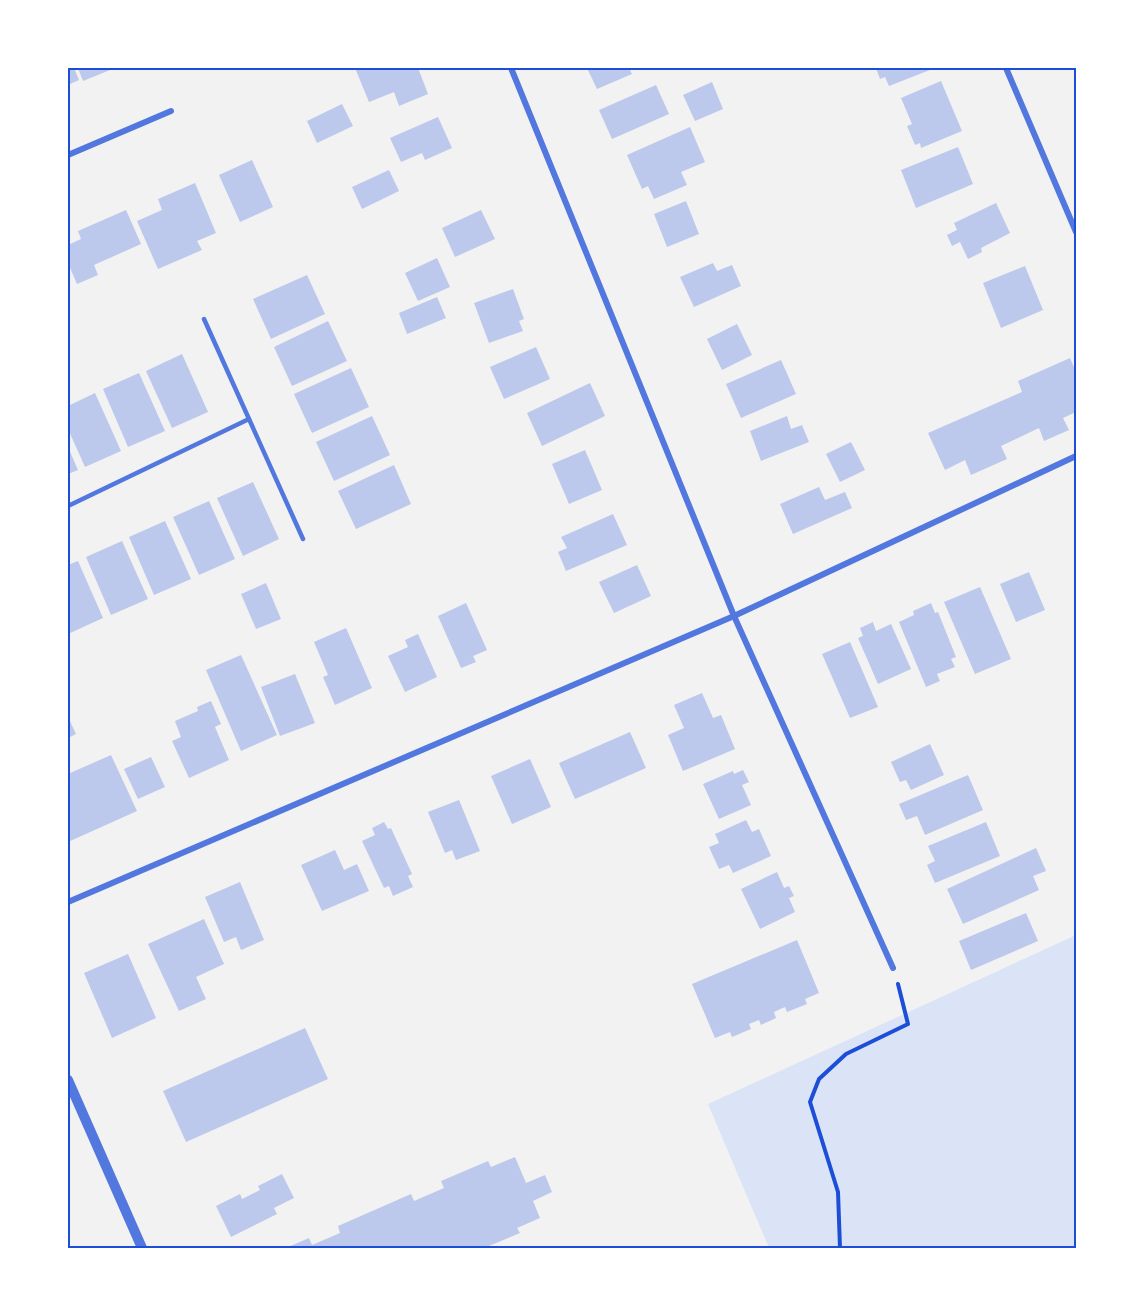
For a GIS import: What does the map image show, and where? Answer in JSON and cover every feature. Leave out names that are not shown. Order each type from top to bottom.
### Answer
[{"type":"street","points":[[512,68],[734,616],[893,968]]},
{"type":"street","points":[[1006,68],[1077,231]]},
{"type":"street","points":[[68,155],[171,111]]},
{"type":"street","points":[[68,902],[734,616],[1077,456]]},
{"type":"street","points":[[68,1080],[142,1248]]},
{"type":"lane","points":[[204,319],[303,538]]},
{"type":"lane","points":[[68,506],[249,419]]},
{"type":"path","points":[[840,1248],[838,1192],[810,1102],[819,1079],[846,1053],[908,1024],[893,968]]},
{"type":"shaded area","points":[[1076,935],[1076,1248],[769,1248],[708,1104]]},
{"type":"building","points":[[68,68],[74,68],[79,80],[68,85]]},
{"type":"building","points":[[78,68],[115,68],[83,81]]},
{"type":"building","points":[[355,68],[418,68],[428,94],[399,106],[394,92],[369,102]]},
{"type":"building","points":[[587,68],[629,68],[632,74],[597,89]]},
{"type":"building","points":[[876,68],[935,68],[889,86],[885,77],[880,79]]},
{"type":"building","points":[[941,81],[962,131],[921,148],[920,143],[915,145],[907,126],[912,124],[901,98]]},
{"type":"building","points":[[712,82],[723,109],[695,121],[683,95]]},
{"type":"building","points":[[656,85],[669,114],[612,139],[599,110]]},
{"type":"building","points":[[342,104],[353,126],[317,143],[307,121]]},
{"type":"building","points":[[438,117],[452,148],[425,160],[422,153],[401,162],[390,138]]},
{"type":"building","points":[[690,127],[705,162],[681,172],[687,185],[654,199],[648,186],[642,189],[627,155]]},
{"type":"building","points":[[958,147],[973,184],[916,208],[901,170]]},
{"type":"building","points":[[252,160],[273,207],[240,222],[219,175]]},
{"type":"building","points":[[389,170],[399,191],[362,209],[352,187]]},
{"type":"building","points":[[195,183],[216,233],[197,241],[202,250],[158,269],[137,221],[162,210],[158,199]]},
{"type":"building","points":[[686,201],[699,234],[667,247],[654,214]]},
{"type":"building","points":[[996,203],[1010,233],[981,248],[982,252],[968,259],[960,242],[952,246],[947,235],[957,230],[954,223]]},
{"type":"building","points":[[126,210],[141,244],[94,265],[98,275],[77,284],[68,263],[68,245],[81,239],[78,231]]},
{"type":"building","points":[[481,210],[495,239],[455,257],[442,228]]},
{"type":"building","points":[[437,258],[450,287],[418,301],[405,273]]},
{"type":"building","points":[[713,263],[717,271],[732,265],[741,286],[694,307],[680,277]]},
{"type":"building","points":[[1025,266],[1043,310],[1001,328],[983,283]]},
{"type":"building","points":[[307,275],[325,314],[271,339],[253,299]]},
{"type":"building","points":[[513,289],[524,319],[519,321],[523,331],[489,343],[474,303]]},
{"type":"building","points":[[437,297],[446,318],[407,334],[399,313]]},
{"type":"building","points":[[328,321],[347,361],[292,386],[274,347]]},
{"type":"building","points":[[737,324],[752,355],[722,370],[707,339]]},
{"type":"building","points":[[536,347],[550,379],[504,399],[490,367]]},
{"type":"building","points":[[182,354],[208,412],[172,428],[146,371]]},
{"type":"building","points":[[1070,358],[1076,372],[1076,412],[1063,418],[1069,430],[1044,441],[1039,428],[1001,446],[1007,459],[971,475],[965,460],[945,470],[928,433],[1022,392],[1018,381]]},
{"type":"building","points":[[781,360],[796,394],[741,418],[726,384]]},
{"type":"building","points":[[351,368],[369,407],[312,433],[294,394]]},
{"type":"building","points":[[139,373],[165,431],[128,447],[103,389]]},
{"type":"building","points":[[590,383],[605,416],[542,446],[527,413]]},
{"type":"building","points":[[95,393],[121,451],[85,467],[68,429],[68,406]]},
{"type":"building","points":[[372,416],[390,455],[334,481],[316,442]]},
{"type":"building","points":[[787,416],[791,429],[802,425],[809,442],[761,461],[750,431]]},
{"type":"building","points":[[851,442],[865,470],[840,482],[826,454]]},
{"type":"building","points":[[68,447],[78,470],[68,474]]},
{"type":"building","points":[[585,450],[602,490],[569,504],[552,464]]},
{"type":"building","points":[[394,465],[411,504],[356,529],[338,491]]},
{"type":"building","points":[[253,482],[279,539],[243,556],[217,498]]},
{"type":"building","points":[[819,487],[825,500],[845,492],[852,508],[793,534],[780,504]]},
{"type":"building","points":[[209,501],[235,559],[199,575],[173,517]]},
{"type":"building","points":[[613,514],[627,545],[566,571],[558,552],[567,548],[561,537]]},
{"type":"building","points":[[165,521],[191,579],[154,595],[129,537]]},
{"type":"building","points":[[122,541],[148,599],[111,615],[86,557]]},
{"type":"building","points":[[78,561],[103,618],[68,634],[68,565]]},
{"type":"building","points":[[637,565],[651,596],[614,613],[599,582]]},
{"type":"building","points":[[1029,572],[1045,610],[1016,622],[1000,584]]},
{"type":"building","points":[[266,583],[281,619],[256,629],[241,594]]},
{"type":"building","points":[[980,587],[1011,659],[975,674],[944,602]]},
{"type":"building","points":[[466,603],[487,650],[473,656],[476,662],[461,668],[438,616]]},
{"type":"building","points":[[931,603],[935,613],[938,612],[956,657],[951,659],[955,667],[937,674],[940,681],[926,687],[899,622],[914,615],[913,611]]},
{"type":"building","points":[[873,622],[876,631],[891,624],[911,669],[878,684],[858,638],[863,636],[860,628]]},
{"type":"building","points":[[346,628],[372,688],[335,705],[323,677],[328,675],[314,642]]},
{"type":"building","points":[[418,634],[437,677],[405,692],[388,656],[408,647],[405,640]]},
{"type":"building","points":[[850,642],[878,707],[850,718],[822,654]]},
{"type":"building","points":[[241,655],[277,735],[241,751],[206,670]]},
{"type":"building","points":[[295,674],[315,723],[280,736],[261,687]]},
{"type":"building","points":[[702,693],[713,718],[721,715],[735,749],[683,771],[668,735],[684,728],[674,705]]},
{"type":"building","points":[[211,701],[221,724],[215,727],[229,760],[189,778],[172,741],[181,737],[175,721],[198,711],[197,707]]},
{"type":"building","points":[[68,720],[76,734],[68,738]]},
{"type":"building","points":[[630,732],[646,768],[575,799],[559,763]]},
{"type":"building","points":[[930,744],[944,775],[911,790],[906,780],[900,782],[891,762]]},
{"type":"building","points":[[111,755],[137,811],[68,842],[68,774]]},
{"type":"building","points":[[151,757],[165,787],[138,799],[124,769]]},
{"type":"building","points":[[530,759],[551,807],[512,824],[491,776]]},
{"type":"building","points":[[743,770],[749,782],[742,785],[751,805],[719,819],[703,784],[733,771],[734,774]]},
{"type":"building","points":[[968,775],[983,810],[925,835],[917,816],[906,820],[899,804]]},
{"type":"building","points":[[459,800],[480,851],[456,860],[452,850],[445,853],[428,812]]},
{"type":"building","points":[[746,820],[752,832],[759,829],[771,856],[733,873],[729,865],[719,869],[709,847],[719,843],[715,834]]},
{"type":"building","points":[[384,822],[388,829],[391,828],[412,874],[408,876],[413,887],[393,896],[389,886],[384,888],[362,841],[375,835],[372,828]]},
{"type":"building","points":[[986,822],[1000,856],[935,883],[927,865],[935,861],[928,846]]},
{"type":"building","points":[[1036,848],[1046,871],[1033,876],[1039,890],[963,924],[947,889]]},
{"type":"building","points":[[335,850],[344,870],[357,864],[369,891],[322,911],[301,865]]},
{"type":"building","points":[[777,872],[784,888],[789,886],[794,896],[789,898],[795,912],[760,929],[741,889]]},
{"type":"building","points":[[240,882],[264,940],[241,950],[236,937],[224,942],[205,897]]},
{"type":"building","points":[[1026,913],[1038,941],[971,970],[959,941]]},
{"type":"building","points":[[204,919],[224,964],[196,977],[206,999],[179,1011],[148,944]]},
{"type":"building","points":[[797,940],[819,993],[805,999],[807,1004],[787,1012],[785,1007],[774,1012],[776,1018],[761,1025],[759,1020],[749,1024],[751,1029],[732,1037],[730,1032],[715,1038],[692,984]]},
{"type":"building","points":[[128,954],[156,1018],[112,1038],[84,973]]},
{"type":"building","points":[[305,1028],[328,1079],[186,1142],[163,1091]]},
{"type":"building","points":[[515,1157],[526,1183],[545,1175],[552,1192],[533,1201],[540,1218],[517,1228],[520,1233],[484,1248],[286,1248],[309,1238],[312,1245],[340,1233],[338,1226],[411,1194],[414,1201],[444,1188],[441,1181],[488,1161],[491,1167]]},
{"type":"building","points":[[282,1174],[294,1198],[274,1208],[277,1214],[231,1237],[216,1206],[240,1194],[242,1199],[260,1190],[258,1186]]}]
